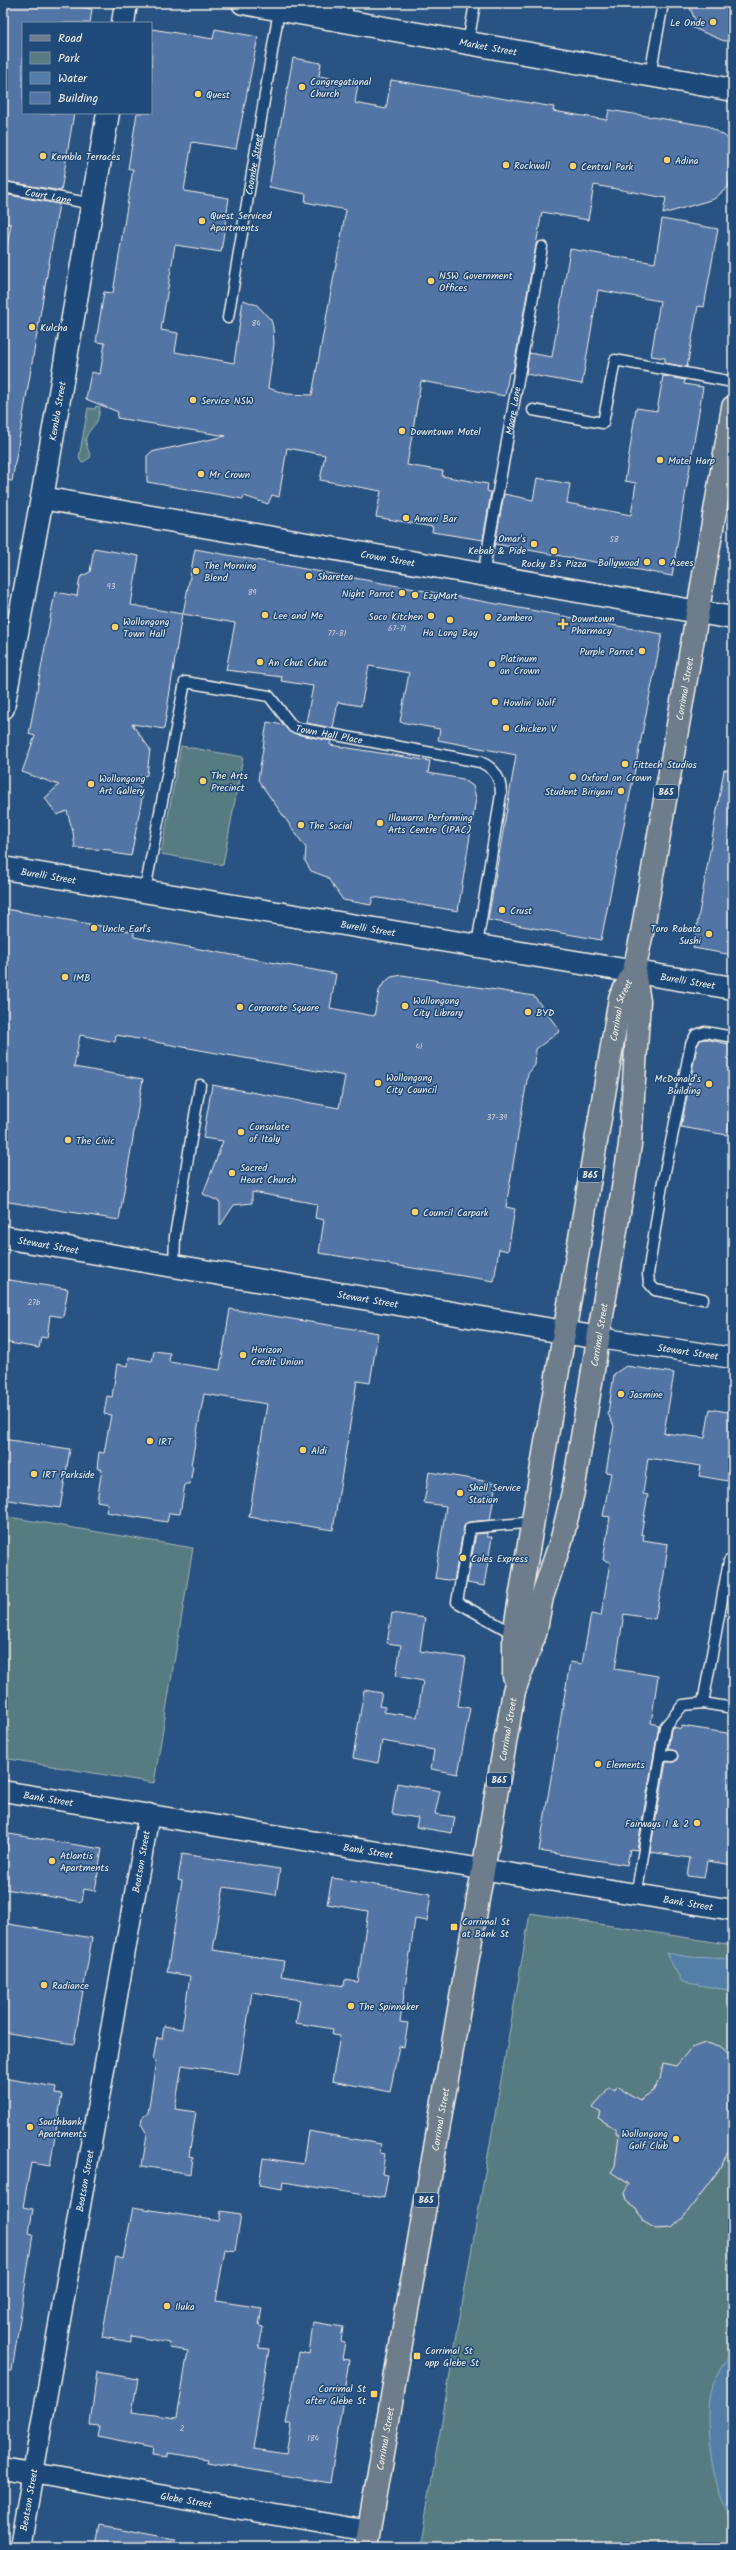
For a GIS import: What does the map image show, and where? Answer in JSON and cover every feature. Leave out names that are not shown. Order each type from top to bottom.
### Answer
[{"type":"main road","points":[[123,22],[126,3]]},
{"type":"main road","name":"Market Street","points":[[243,3],[284,8],[346,12],[468,43],[733,90]]},
{"type":"main road","name":"Kembla Street","points":[[4,698],[42,498],[108,114]]},
{"type":"main road","name":"Corrimal Street","points":[[367,2539],[514,1691],[514,1634],[534,1522],[563,1332],[620,998],[634,971],[696,612],[732,415]]},
{"type":"main road","name":"Crown Street","points":[[42,498],[733,618]]},
{"type":"main road","name":"Burelli Street","points":[[3,868],[145,890],[733,988]]},
{"type":"main road","name":"Corrimal Street","points":[[514,1691],[535,1634],[542,1598],[568,1518],[599,1338],[630,1145],[639,1001],[634,971]]},
{"type":"main road","name":"Stewart Street","points":[[3,1237],[599,1338]]},
{"type":"street","name":"Stewart Street","points":[[599,1338],[733,1358]]},
{"type":"street","name":"Bank Street","points":[[3,1791],[484,1868],[636,1896],[733,1910]]},
{"type":"street","name":"Beatson Street","points":[[20,2547],[149,1814]]},
{"type":"street","name":"Glebe Street","points":[[3,2468],[34,2472],[367,2539]]},
{"type":"lane","points":[[468,43],[475,3]]},
{"type":"lane","points":[[650,75],[663,3]]},
{"type":"lane","name":"Coombe Street","points":[[228,318],[284,8]]},
{"type":"lane","name":"Court Lane","points":[[3,187],[93,204]]},
{"type":"lane","name":"Moore Lane","points":[[483,574],[542,247]]},
{"type":"lane","points":[[533,410],[603,423],[615,360],[733,382]]},
{"type":"lane","name":"Town Hall Place","points":[[145,890],[185,682],[269,696],[293,727],[480,762],[493,770],[499,779],[501,794],[477,946]]},
{"type":"lane","points":[[703,1299],[655,1290],[649,1283],[648,1274],[661,1191],[691,1044],[696,1035],[705,1032],[733,1036]]},
{"type":"lane","points":[[174,1266],[175,1236],[200,1085]]},
{"type":"lane","points":[[514,1634],[457,1602],[470,1528],[534,1522]]},
{"type":"lane","points":[[704,1703],[729,1561],[733,1559]]},
{"type":"lane","points":[[636,1896],[665,1727],[683,1705],[704,1703],[733,1708]]},
{"type":"lane","points":[[660,1755],[672,1756]]},
{"type":"green space","points":[[96,406],[100,407],[98,419],[86,438],[91,457],[82,463],[79,458],[88,408],[95,409]]},
{"type":"green space","points":[[181,746],[243,757],[223,865],[161,854]]},
{"type":"green space","points":[[3,1516],[193,1548],[154,1783],[3,1758]]},
{"type":"green space","name":"Wollongong Golf Club","points":[[530,1913],[733,1945],[733,2547],[420,2547]]},
{"type":"water","points":[[666,1953],[690,1957],[733,1959],[733,1991],[682,1982]]},
{"type":"water","points":[[733,2351],[733,2523],[726,2511],[715,2477],[711,2456],[708,2416],[712,2385]]},
{"type":"building","points":[[3,3],[57,3],[92,9],[90,22],[22,22],[22,114],[74,114],[61,191],[3,181]]},
{"type":"building","name":"Le Onde","points":[[688,3],[733,3],[733,40],[724,41],[691,27],[695,20]]},
{"type":"building","points":[[152,29],[213,39],[215,29],[258,37],[236,149],[192,142],[184,191],[229,198],[221,252],[175,245],[161,330],[178,333],[175,352],[234,363],[243,300],[257,305],[271,320],[273,327],[274,344],[268,388],[287,394],[312,395],[346,210],[305,202],[306,194],[269,187],[293,58],[321,63],[319,76],[358,83],[355,103],[386,109],[391,80],[554,107],[553,111],[607,120],[609,110],[708,126],[725,136],[731,142],[733,149],[731,177],[728,187],[714,199],[663,214],[666,198],[594,185],[588,220],[542,212],[513,372],[509,373],[505,396],[421,381],[407,465],[443,471],[442,476],[488,484],[487,491],[491,492],[483,540],[432,532],[433,527],[376,517],[381,491],[320,480],[325,455],[287,448],[279,497],[272,495],[268,504],[244,496],[243,499],[147,482],[147,456],[151,452],[226,436],[117,418],[118,412],[86,399],[91,372],[100,374],[105,343],[96,342],[104,292],[113,293],[133,169],[128,169],[137,114],[152,114]]},
{"type":"building","points":[[3,194],[59,204],[12,481],[3,480],[3,271],[11,224],[3,223]]},
{"type":"building","points":[[662,219],[718,229],[704,307],[698,306],[687,367],[665,363],[665,358],[651,356],[660,301],[598,290],[582,384],[526,374],[529,353],[552,357],[570,249],[655,263]]},
{"type":"building","points":[[663,376],[685,380],[684,384],[703,387],[672,576],[495,544],[504,494],[533,500],[537,478],[570,484],[567,503],[631,515],[636,483],[625,481],[636,408],[657,411]]},
{"type":"building","points":[[94,548],[139,556],[131,605],[182,614],[164,729],[132,724],[150,749],[147,775],[134,779],[143,793],[131,856],[113,853],[111,850],[75,848],[73,832],[67,811],[57,815],[45,798],[59,785],[22,772],[35,736],[29,734],[55,592],[77,596],[80,577],[90,572]]},
{"type":"building","points":[[195,549],[662,634],[601,940],[488,920],[516,755],[438,740],[440,729],[400,722],[409,673],[369,666],[361,706],[338,702],[333,728],[306,723],[313,686],[281,681],[282,677],[226,670],[235,623],[183,614]]},
{"type":"building","name":"Illawarra Performing Arts Centre (IPAC)","points":[[267,722],[283,725],[292,733],[331,741],[330,745],[430,761],[428,773],[463,779],[473,786],[476,798],[458,911],[373,897],[371,905],[343,900],[327,877],[311,871],[305,861],[306,848],[258,780]]},
{"type":"building","points":[[724,770],[733,770],[733,955],[693,948]]},
{"type":"building","points":[[6,909],[134,932],[134,937],[336,974],[330,1008],[374,1016],[379,991],[383,984],[391,977],[402,975],[534,996],[560,1031],[536,1049],[535,1065],[528,1074],[506,1207],[515,1209],[508,1251],[499,1249],[494,1281],[319,1253],[324,1220],[315,1218],[317,1204],[252,1192],[252,1203],[234,1205],[220,1226],[220,1202],[203,1194],[223,1141],[203,1138],[212,1085],[339,1108],[345,1076],[116,1035],[115,1042],[80,1035],[74,1067],[143,1079],[119,1220],[3,1201],[3,924]]},
{"type":"building","name":"McDonald's Building","points":[[705,1039],[733,1045],[733,1102],[727,1135],[681,1127],[697,1046],[700,1040]]},
{"type":"building","points":[[3,1279],[68,1289],[63,1317],[50,1315],[47,1338],[41,1337],[39,1348],[3,1342]]},
{"type":"building","points":[[230,1309],[378,1333],[370,1383],[357,1381],[333,1530],[249,1517],[267,1404],[204,1394],[191,1465],[193,1466],[190,1484],[185,1484],[180,1514],[169,1513],[167,1522],[106,1512],[108,1503],[97,1501],[102,1469],[97,1468],[99,1452],[104,1453],[111,1415],[104,1414],[107,1396],[112,1397],[117,1364],[128,1366],[129,1357],[152,1361],[154,1351],[170,1353],[169,1362],[220,1370]]},
{"type":"building","points":[[626,1366],[674,1373],[664,1433],[705,1438],[710,1409],[733,1413],[733,1454],[728,1481],[699,1476],[701,1466],[648,1458],[643,1494],[648,1495],[641,1534],[644,1535],[643,1540],[668,1544],[664,1575],[655,1619],[624,1614],[615,1669],[658,1676],[651,1723],[659,1725],[637,1850],[630,1849],[627,1865],[539,1851],[570,1662],[582,1664],[591,1614],[601,1616],[610,1562],[603,1560],[610,1517],[603,1516],[611,1473],[606,1472],[614,1426],[608,1414],[614,1374]]},
{"type":"building","name":"IRT Parkside","points":[[3,1439],[70,1449],[60,1508],[3,1499]]},
{"type":"building","points":[[429,1472],[496,1483],[490,1520],[469,1522],[464,1526],[454,1581],[435,1578],[446,1506],[424,1503]]},
{"type":"building","points":[[487,1533],[487,1537],[492,1537],[484,1586],[467,1583],[476,1534]]},
{"type":"building","points":[[392,1613],[425,1618],[420,1651],[466,1658],[458,1706],[470,1708],[458,1774],[431,1769],[434,1750],[382,1741],[378,1763],[353,1758],[364,1690],[382,1693],[379,1706],[385,1707],[384,1712],[417,1717],[423,1681],[396,1676],[401,1645],[387,1643]]},
{"type":"building","name":"Fairways 1 & 2","points":[[682,1726],[733,1734],[733,1865],[707,1861],[704,1878],[687,1876],[690,1858],[650,1852],[666,1762],[674,1762],[678,1757],[676,1751],[668,1749],[671,1730],[673,1727],[682,1729]]},
{"type":"building","points":[[397,1783],[440,1791],[435,1814],[455,1817],[452,1833],[416,1827],[418,1818],[392,1814]]},
{"type":"building","name":"Atlantis Apartments","points":[[9,1834],[102,1849],[95,1891],[84,1889],[82,1902],[5,1889],[7,1880],[3,1880],[3,1871]]},
{"type":"building","points":[[182,1854],[280,1869],[276,1895],[224,1887],[213,1950],[284,1961],[281,1976],[344,1986],[345,1980],[358,1982],[368,1911],[327,1904],[332,1878],[431,1894],[427,1921],[415,1919],[400,2022],[408,2023],[404,2047],[399,2046],[390,2092],[332,2081],[340,2036],[332,2035],[333,2029],[296,2023],[300,2000],[252,1992],[239,2074],[182,2065],[175,2109],[196,2112],[189,2156],[193,2157],[191,2174],[142,2166],[147,2134],[141,2124],[142,2118],[148,2113],[156,2061],[153,2060],[157,2038],[162,2039],[164,2026],[182,2029],[190,1976],[167,1972],[182,1881],[178,1880]]},
{"type":"building","name":"Radiance","points":[[3,1923],[92,1938],[74,2044],[3,2032]]},
{"type":"building","name":"Wollongong Golf Club","points":[[705,2043],[720,2046],[733,2058],[733,2143],[718,2171],[683,2218],[672,2228],[656,2229],[644,2222],[637,2209],[626,2201],[624,2193],[629,2184],[611,2172],[615,2166],[619,2135],[616,2133],[616,2129],[598,2118],[601,2113],[593,2108],[609,2087],[615,2091],[617,2087],[640,2100],[653,2091],[660,2079],[663,2063],[676,2066],[691,2048]]},
{"type":"building","points":[[3,2078],[56,2087],[55,2094],[62,2095],[50,2166],[31,2163],[23,2207],[33,2209],[29,2233],[33,2234],[12,2371],[3,2371]]},
{"type":"building","points":[[308,2131],[381,2144],[380,2153],[385,2154],[382,2174],[388,2175],[384,2198],[283,2182],[282,2189],[259,2185],[263,2158],[303,2164]]},
{"type":"building","points":[[133,2207],[219,2221],[221,2211],[241,2214],[235,2251],[225,2249],[216,2301],[262,2308],[259,2326],[263,2327],[259,2348],[269,2349],[253,2449],[286,2454],[291,2424],[286,2424],[299,2352],[309,2354],[313,2322],[343,2327],[341,2341],[345,2342],[342,2359],[349,2360],[330,2483],[207,2462],[208,2459],[168,2453],[168,2457],[152,2455],[153,2447],[97,2436],[99,2426],[90,2425],[97,2372],[138,2379],[132,2412],[177,2418],[188,2351],[169,2348],[170,2343],[131,2336],[131,2342],[102,2337],[116,2257],[123,2259]]},
{"type":"building","points":[[100,2525],[176,2539],[175,2547],[96,2547]]},
{"type":"place","name":"Le Onde","points":[[713,22]]},
{"type":"place","name":"Congregational Church","points":[[302,87]]},
{"type":"place","name":"Quest","points":[[198,94]]},
{"type":"place","name":"Kembla Terraces","points":[[43,156]]},
{"type":"place","name":"Adina","points":[[667,160]]},
{"type":"place","name":"Rockwall","points":[[506,165]]},
{"type":"place","name":"Central Park","points":[[573,166]]},
{"type":"place","name":"Quest Serviced Apartments","points":[[202,221]]},
{"type":"place","name":"NSW Government Offices","points":[[431,281]]},
{"type":"place","name":"Kulcha","points":[[32,327]]},
{"type":"place","name":"Service NSW","points":[[193,400]]},
{"type":"place","name":"Downtown Motel","points":[[402,431]]},
{"type":"place","name":"Motel Harp","points":[[660,460]]},
{"type":"place","name":"Mr Crown","points":[[201,474]]},
{"type":"place","name":"Amari Bar","points":[[406,518]]},
{"type":"place","name":"Omar's Kebab & Pide","points":[[534,544]]},
{"type":"place","name":"Rocky B's Pizza","points":[[554,551]]},
{"type":"place","name":"Bollywood","points":[[647,562]]},
{"type":"place","name":"Asees","points":[[662,562]]},
{"type":"place","name":"The Morning Blend","points":[[196,571]]},
{"type":"place","name":"Sharetea","points":[[309,576]]},
{"type":"place","name":"Night Parrot","points":[[402,593]]},
{"type":"place","name":"EzyMart","points":[[415,595]]},
{"type":"place","name":"Lee and Me","points":[[265,615]]},
{"type":"place","name":"Soco Kitchen","points":[[431,616]]},
{"type":"place","name":"Zambero","points":[[488,617]]},
{"type":"place","name":"Ha Long Bay","points":[[450,620]]},
{"type":"place","name":"Downtown Pharmacy","points":[[563,624]]},
{"type":"place","name":"Wollongong Town Hall","points":[[115,627]]},
{"type":"place","name":"Purple Parrot","points":[[642,651]]},
{"type":"place","name":"An Chut Chut","points":[[260,662]]},
{"type":"place","name":"Platinum on Crown","points":[[492,664]]},
{"type":"place","name":"Howlin' Wolf","points":[[495,702]]},
{"type":"place","name":"Chicken V","points":[[506,728]]},
{"type":"place","name":"Fittech Studios","points":[[625,764]]},
{"type":"place","name":"Oxford on Crown","points":[[573,777]]},
{"type":"place","name":"The Arts Precinct","points":[[203,781]]},
{"type":"place","name":"Wollongong Art Gallery","points":[[91,784]]},
{"type":"place","name":"Student Biriyani","points":[[621,791]]},
{"type":"place","name":"Illawarra Performing Arts Centre (IPAC)","points":[[380,823]]},
{"type":"place","name":"The Social","points":[[301,825]]},
{"type":"place","name":"Crust","points":[[502,910]]},
{"type":"place","name":"Uncle Earl's","points":[[94,928]]},
{"type":"place","name":"Toro Robata Sushi","points":[[709,934]]},
{"type":"place","name":"IMB","points":[[65,977]]},
{"type":"place","name":"Wollongong City Library","points":[[405,1006]]},
{"type":"place","name":"Corporate Square","points":[[240,1007]]},
{"type":"place","name":"BYD","points":[[528,1012]]},
{"type":"place","name":"Wollongong City Council","points":[[378,1083]]},
{"type":"place","name":"McDonald's Building","points":[[709,1084]]},
{"type":"place","name":"Consulate of Italy","points":[[241,1132]]},
{"type":"place","name":"The Civic","points":[[68,1140]]},
{"type":"place","name":"Sacred Heart Church","points":[[232,1173]]},
{"type":"place","name":"Council Carpark","points":[[415,1212]]},
{"type":"place","name":"Horizon Credit Union","points":[[243,1355]]},
{"type":"place","name":"Jasmine","points":[[621,1394]]},
{"type":"place","name":"IRT","points":[[150,1441]]},
{"type":"place","name":"Aldi","points":[[303,1450]]},
{"type":"place","name":"IRT Parkside","points":[[34,1474]]},
{"type":"place","name":"Shell Service Station","points":[[460,1493]]},
{"type":"place","name":"Coles Express","points":[[463,1558]]},
{"type":"place","name":"Elements","points":[[598,1764]]},
{"type":"place","name":"Fairways 1 & 2","points":[[697,1823]]},
{"type":"place","name":"Atlantis Apartments","points":[[52,1861]]},
{"type":"place","name":"Corrimal St at Bank St","points":[[454,1927]]},
{"type":"place","name":"Radiance","points":[[44,1985]]},
{"type":"place","name":"The Spinnaker","points":[[351,2006]]},
{"type":"place","name":"Southbank Apartments","points":[[30,2127]]},
{"type":"place","name":"Wollongong Golf Club","points":[[676,2139]]},
{"type":"place","name":"Iluka","points":[[167,2306]]},
{"type":"place","name":"Corrimal St opp Glebe St","points":[[417,2356]]},
{"type":"place","name":"Corrimal St after Glebe St","points":[[374,2394]]}]
